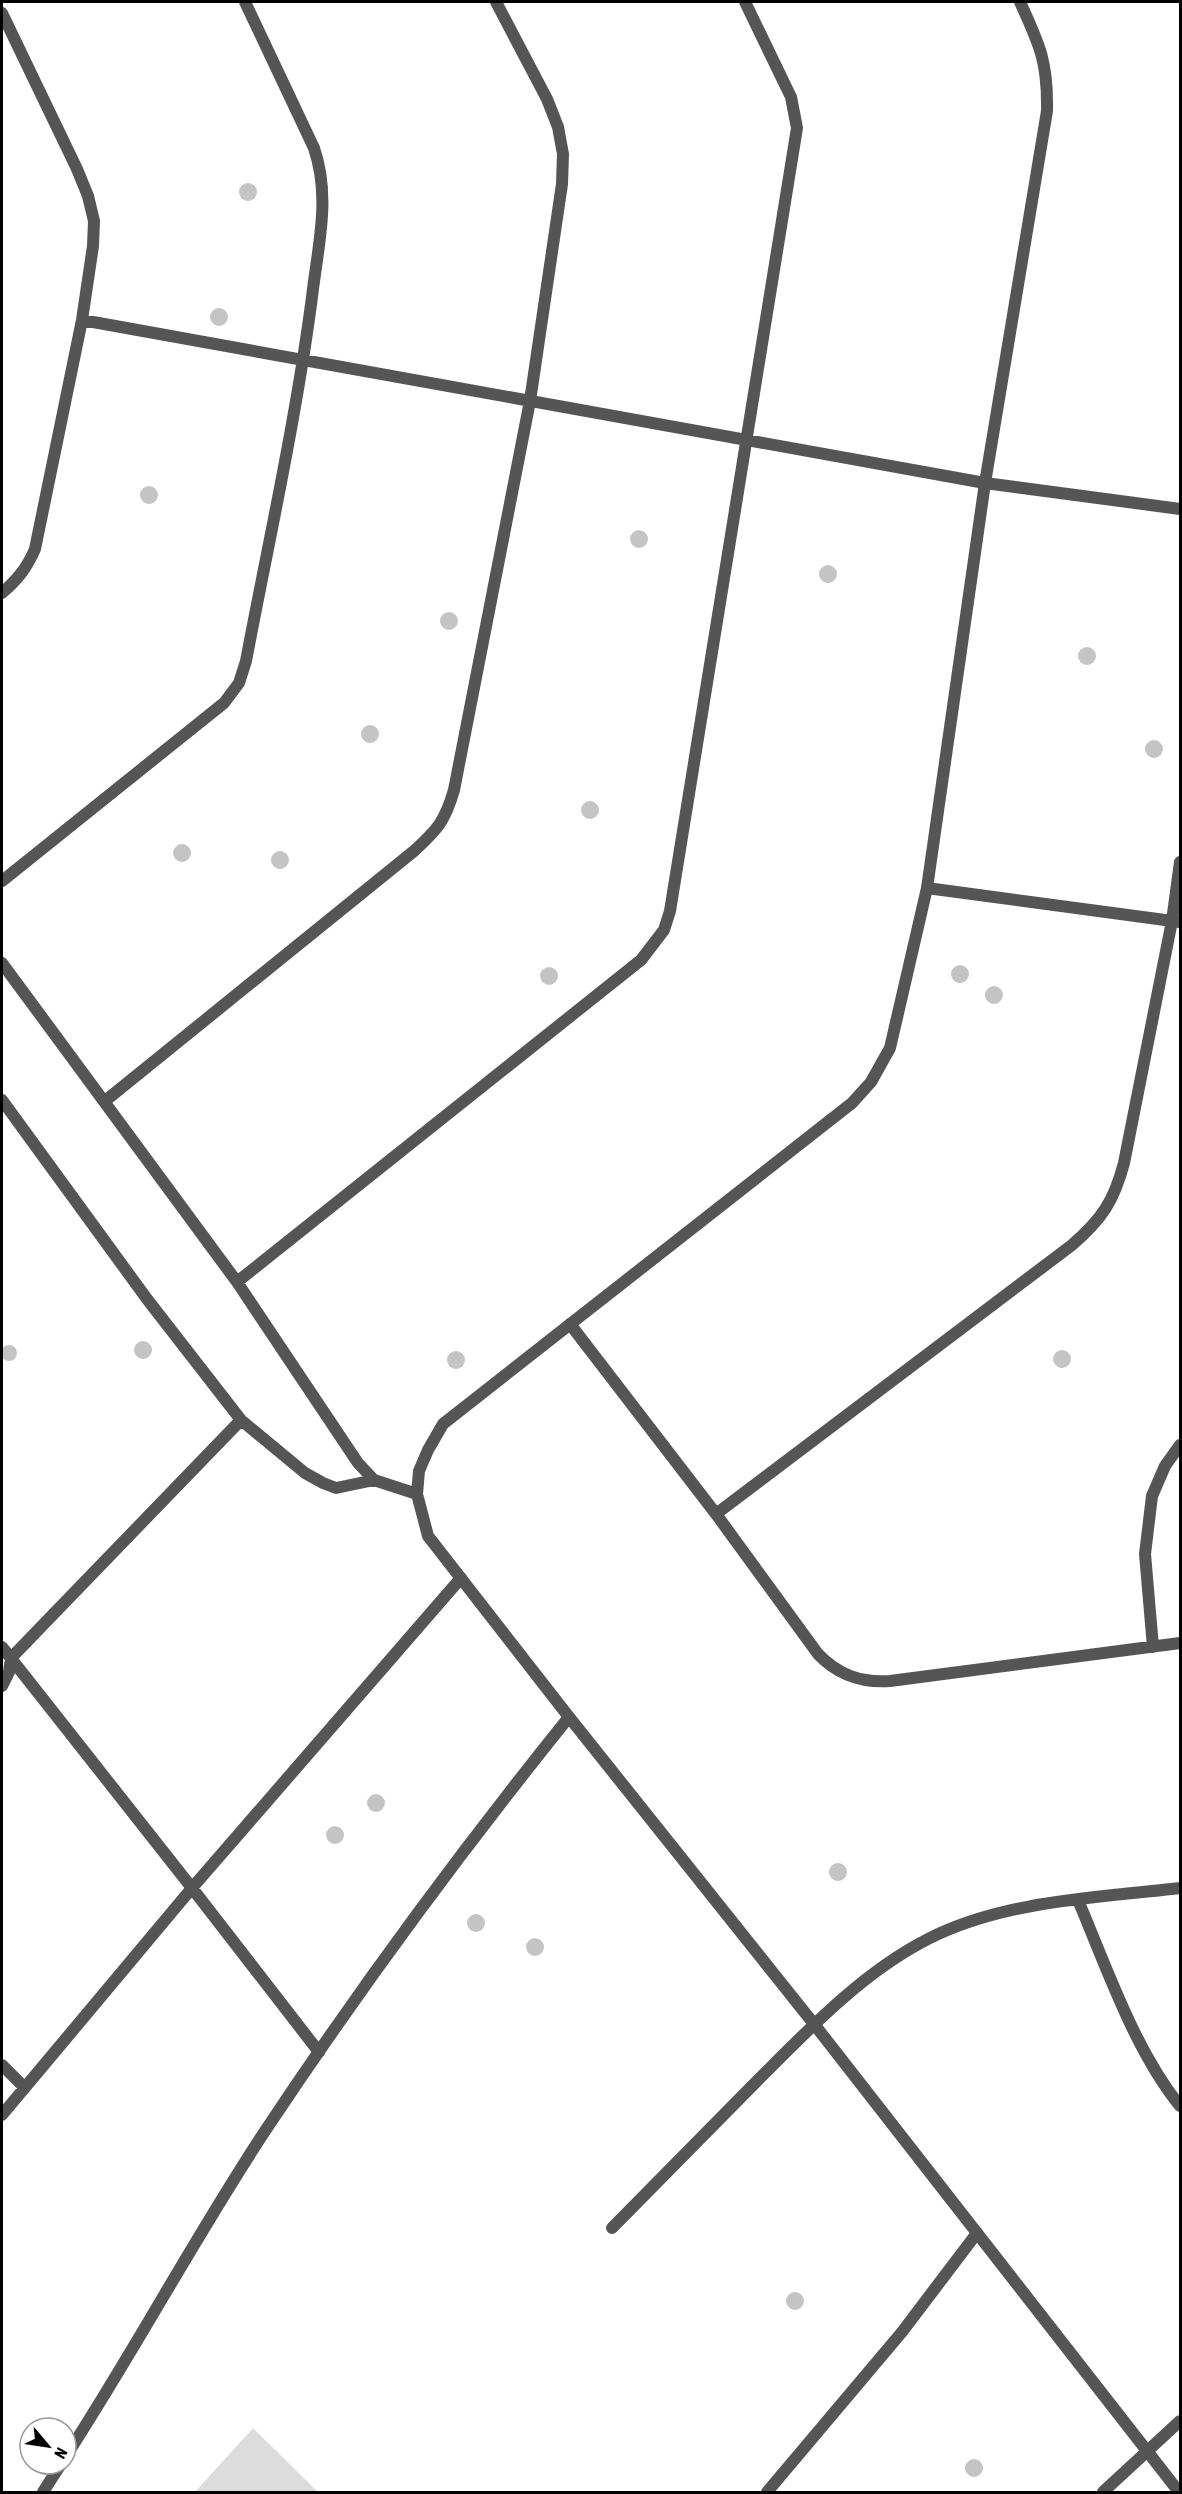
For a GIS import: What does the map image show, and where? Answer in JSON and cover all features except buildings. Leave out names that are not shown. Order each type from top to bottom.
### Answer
[{"type":"street","points":[[2,881],[224,704],[239,683],[246,661],[304,359],[324,200],[322,171],[314,148],[244,2]]},
{"type":"street","points":[[105,1101],[414,851],[435,831],[447,815],[457,778],[530,401],[562,184],[563,154],[558,127],[547,99],[496,2]]},
{"type":"street","points":[[237,1282],[641,960],[664,930],[670,911],[797,128],[791,98],[745,2]]},
{"type":"street","points":[[1020,2],[1044,57],[1048,80],[1047,111],[985,483],[927,888],[890,1048],[872,1082],[852,1103],[443,1424],[428,1449],[419,1471],[417,1494],[428,1536],[814,2024],[1179,2493]]},
{"type":"street","points":[[2,13],[88,196],[94,221],[93,246],[82,320],[35,549],[29,565],[2,593]]},
{"type":"street","points":[[82,320],[985,483],[1180,509]]},
{"type":"street","points":[[716,1514],[1072,1245],[1094,1226],[1107,1210],[1124,1163],[1176,922],[1180,862]]},
{"type":"street","points":[[927,888],[1176,922]]},
{"type":"street","points":[[2,963],[237,1282],[358,1463],[374,1480],[417,1494]]},
{"type":"street","points":[[2,1100],[147,1299],[241,1420],[305,1473],[322,1483],[336,1488],[374,1480]]},
{"type":"street","points":[[570,1324],[716,1514],[818,1654],[829,1665],[857,1679],[873,1682],[890,1681],[1180,1643]]},
{"type":"street","points":[[2,1686],[9,1672],[11,1658],[241,1420]]},
{"type":"street","points":[[1153,1647],[1146,1554],[1152,1496],[1165,1466],[1180,1445]]},
{"type":"street","points":[[2,2115],[192,1887],[461,1578]]},
{"type":"street","points":[[2,1647],[319,2052]]},
{"type":"street","points":[[78,2436],[264,2132],[486,1820],[569,1717]]},
{"type":"street","points":[[612,2228],[814,2024],[890,1960],[929,1938],[1014,1910],[1180,1888]]},
{"type":"street","points":[[1078,1900],[1111,1979],[1153,2067],[1180,2106]]},
{"type":"street","points":[[2,2065],[24,2087]]},
{"type":"street","points":[[767,2493],[902,2332],[977,2233]]},
{"type":"street","points":[[1103,2493],[1180,2421]]},
{"type":"street","points":[[43,2493],[54,2476]]},
{"type":"shaded area","points":[[253,2428],[318,2492],[195,2492]]}]
